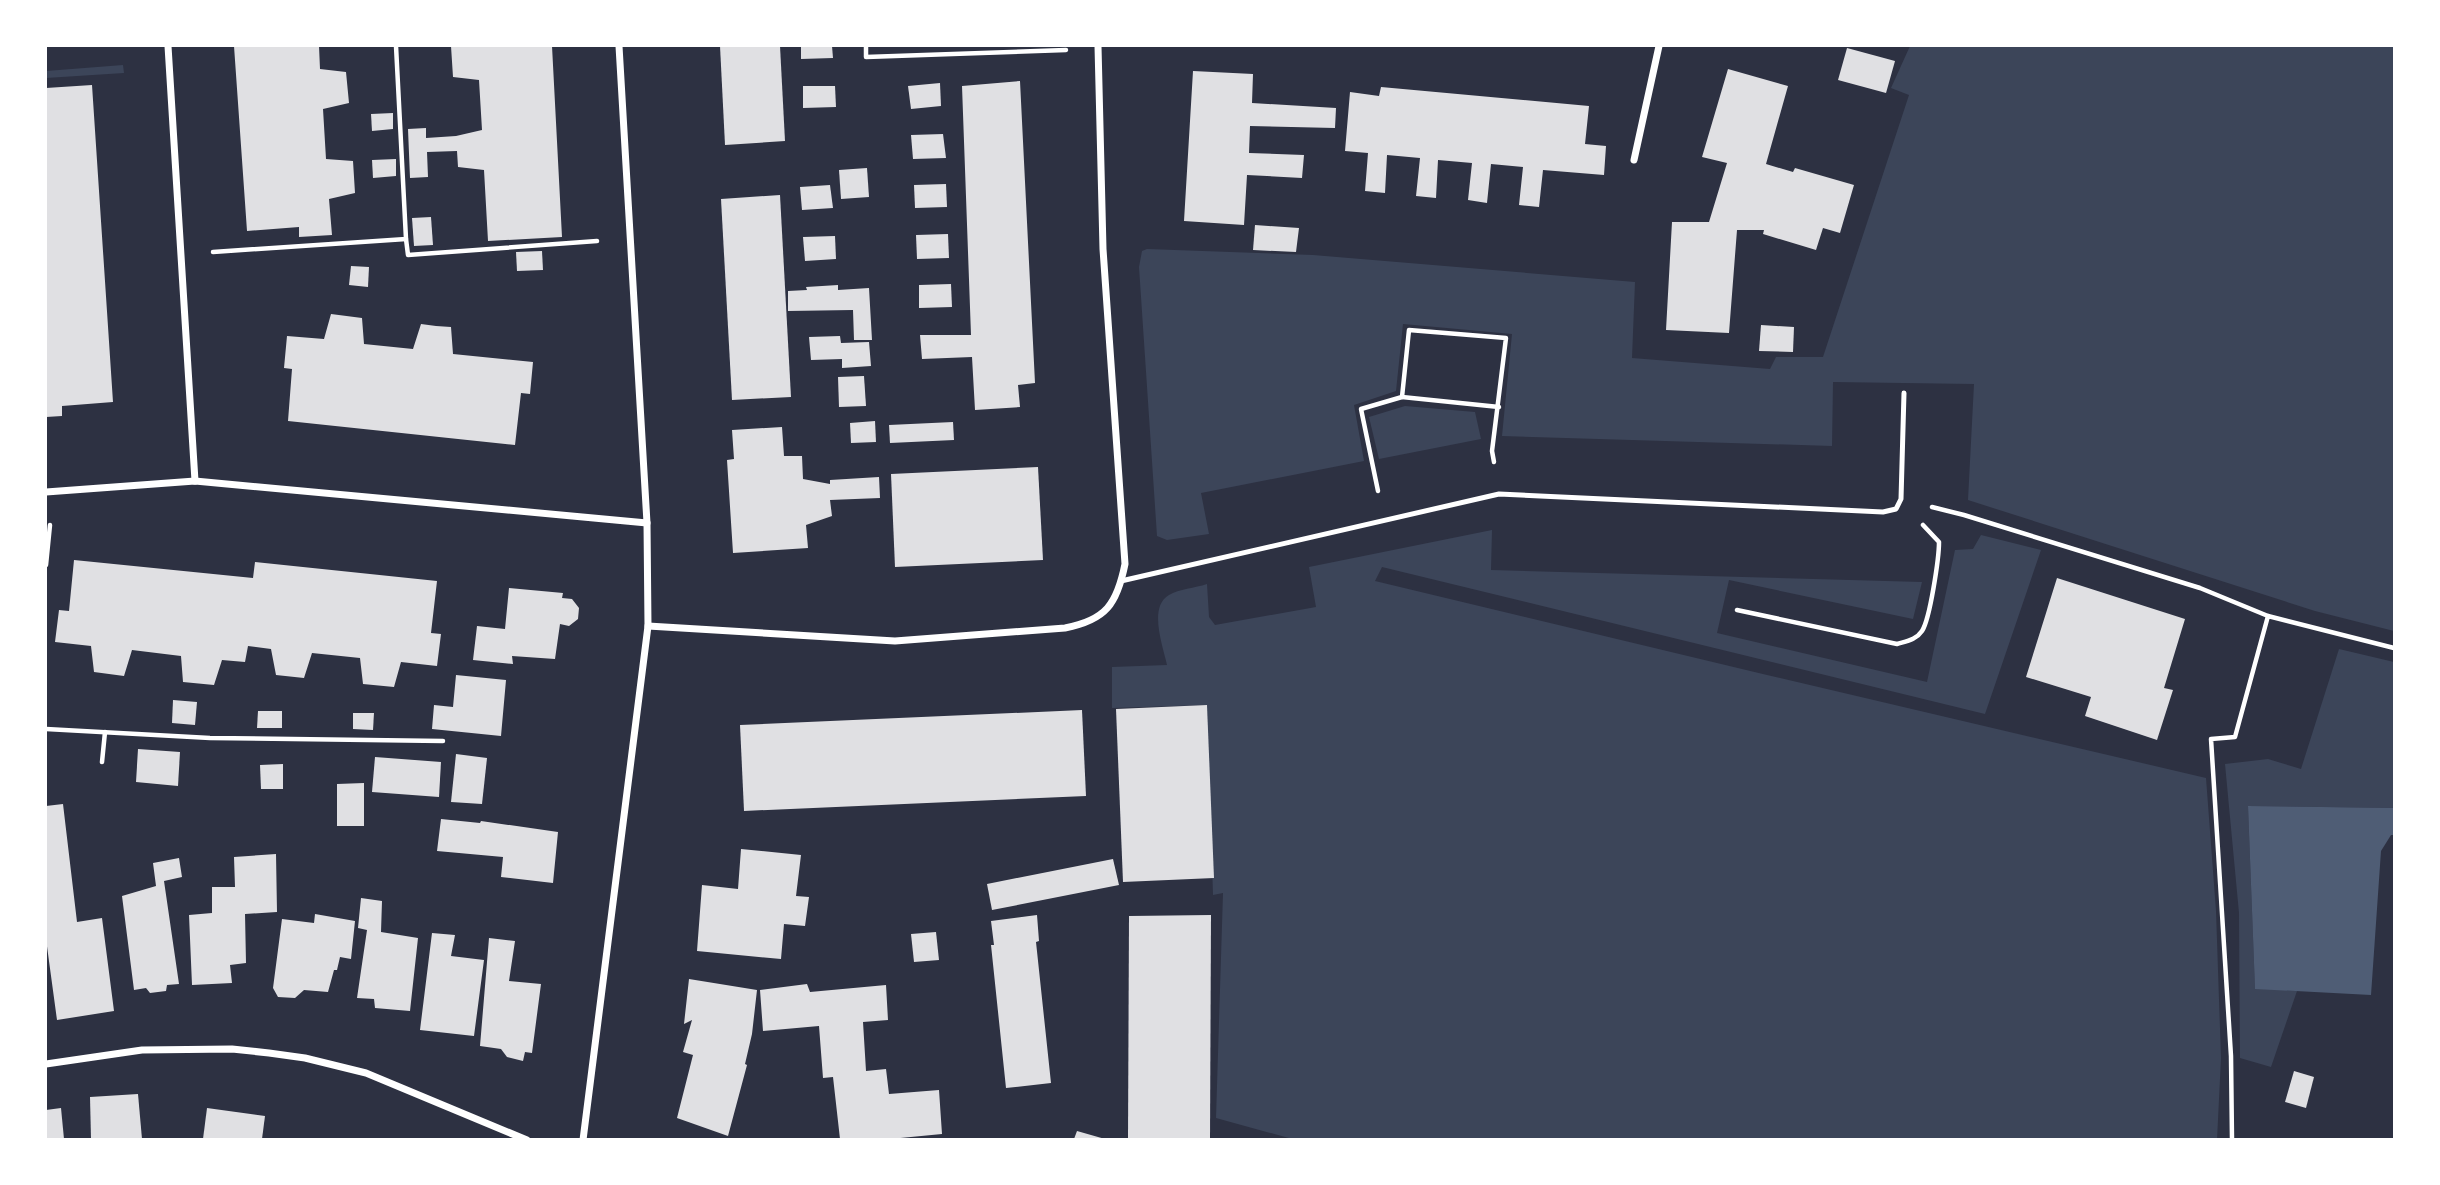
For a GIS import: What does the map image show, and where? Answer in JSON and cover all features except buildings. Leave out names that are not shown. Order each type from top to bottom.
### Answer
[{"type":"street","points":[[168,46],[195,481]]},
{"type":"street","points":[[583,1139],[648,626],[646,523],[619,46]]},
{"type":"street","points":[[1634,160],[1659,46]]},
{"type":"street","points":[[648,626],[895,641],[1046,631],[1083,625],[1100,617],[1115,600],[1125,564],[1103,249],[1098,47]]},
{"type":"street","points":[[46,492],[195,481],[646,523]]},
{"type":"street","points":[[46,1064],[142,1050],[232,1049],[270,1053],[366,1073],[527,1139]]},
{"type":"lane","points":[[1121,580],[1499,494],[1883,512],[1896,509],[1901,499],[1904,393]]},
{"type":"path","points":[[396,46],[408,254],[630,239]]},
{"type":"path","points":[[866,46],[866,57],[1098,47]]},
{"type":"path","points":[[180,254],[406,239]]},
{"type":"path","points":[[1402,397],[1409,330],[1506,338],[1493,451],[1499,494]]},
{"type":"path","points":[[1384,521],[1361,409],[1402,397],[1499,407]]},
{"type":"path","points":[[1737,610],[1897,644],[1914,639],[1923,630],[1939,560],[1939,542],[1901,499]]},
{"type":"path","points":[[1901,499],[1964,515],[2200,588],[2268,616],[2395,648]]},
{"type":"path","points":[[2232,1139],[2231,1056],[2211,739],[2235,737],[2268,616]]},
{"type":"path","points":[[46,729],[210,738],[443,741]]},
{"type":"path","points":[[102,762],[105,732]]},
{"type":"shaded area","points":[[1910,46],[2394,46],[2394,631],[2315,611],[1968,500],[1974,384],[1833,382],[1832,446],[1502,436],[1512,334],[1403,324],[1396,391],[1354,405],[1364,461],[1201,493],[1209,534],[1167,540],[1157,536],[1139,267],[1142,251],[1147,249],[1313,255],[1635,282],[1632,358],[1770,369],[1776,357],[1823,357],[1909,95],[1891,88]]},
{"type":"shaded area","points":[[123,65],[124,73],[46,78],[46,71]]},
{"type":"shaded area","points":[[1405,406],[1475,412],[1481,439],[1379,459],[1369,417]]},
{"type":"shaded area","points":[[1492,530],[1491,570],[1922,582],[1913,619],[1729,580],[1717,633],[1927,682],[1955,550],[1973,549],[1981,535],[2041,550],[1985,714],[1382,567],[1375,581],[2206,778],[2216,911],[2221,1058],[2217,1140],[1296,1140],[1216,1118],[1223,893],[1213,895],[1207,705],[1112,708],[1112,667],[1167,665],[1160,638],[1159,608],[1169,595],[1177,591],[1207,584],[1209,617],[1215,625],[1316,607],[1309,567]]},
{"type":"shaded area","points":[[2339,649],[2394,662],[2394,808],[2248,806],[2255,988],[2297,991],[2271,1067],[2240,1058],[2239,913],[2225,764],[2268,759],[2301,769]]},
{"type":"shaded area","points":[[2248,806],[2394,808],[2394,835],[2391,835],[2381,851],[2371,995],[2255,989]]}]
